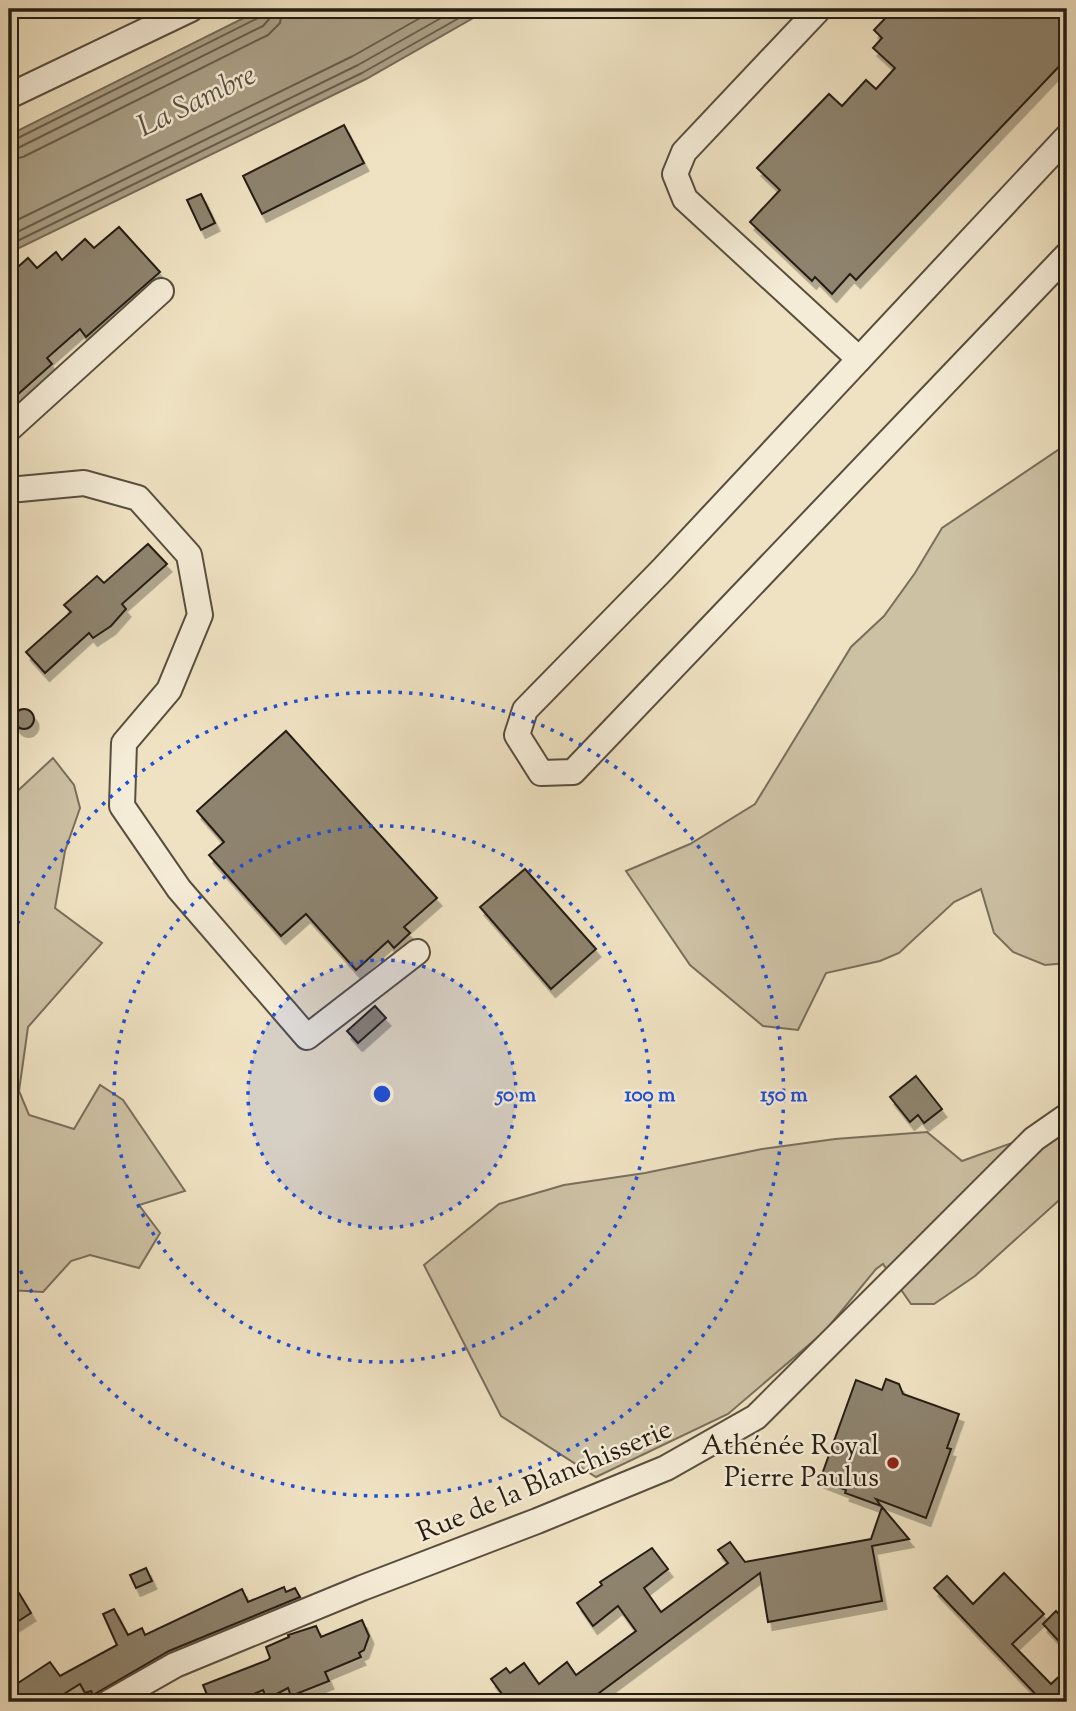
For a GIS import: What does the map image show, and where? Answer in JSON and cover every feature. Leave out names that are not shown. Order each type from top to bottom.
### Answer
[{"type":"street","points":[[9,96],[191,9]]},
{"type":"street","points":[[820,9],[684,152],[675,174],[685,199],[859,359]]},
{"type":"street","points":[[1067,137],[662,570],[525,710],[517,735],[541,773],[573,772],[1067,255]]},
{"type":"street","points":[[9,429],[161,291]]},
{"type":"street","points":[[9,490],[84,483],[138,498],[189,555],[200,614],[169,690],[124,743],[122,806],[179,889],[307,1038],[417,952]]},
{"type":"street","name":"Rue de la Blanchisserie","points":[[110,1702],[188,1660],[666,1468],[756,1417],[1034,1139],[1067,1116]]},
{"type":"shaded area","points":[[1067,444],[1067,963],[1045,965],[1013,952],[994,933],[981,889],[954,902],[899,953],[880,961],[826,973],[798,1030],[763,1026],[690,965],[626,871],[690,844],[755,804],[851,647],[884,616],[915,573],[942,528]]},
{"type":"shaded area","points":[[53,758],[74,785],[80,808],[65,851],[55,908],[102,943],[28,1027],[19,1091],[29,1115],[74,1129],[100,1085],[123,1100],[185,1191],[139,1205],[160,1233],[139,1268],[90,1255],[71,1261],[43,1292],[9,1290],[9,799]]},
{"type":"shaded area","points":[[1067,1123],[1067,1193],[975,1276],[934,1304],[911,1304],[883,1264],[825,1331],[728,1414],[596,1477],[501,1416],[424,1265],[499,1204],[564,1185],[645,1173],[762,1149],[835,1139],[927,1132],[962,1161]]},
{"type":"water","name":"La Sambre","points":[[262,9],[489,9],[366,79],[9,253],[9,135]]},
{"type":"building","points":[[894,9],[1067,9],[1067,58],[856,280],[850,274],[832,294],[815,277],[812,281],[750,222],[780,190],[757,168],[829,94],[842,106],[866,80],[876,89],[895,68],[873,48],[882,38],[874,30]]},
{"type":"building","points":[[344,125],[364,163],[262,214],[243,176]]},
{"type":"building","points":[[201,194],[215,223],[201,230],[187,200]]},
{"type":"building","points":[[119,227],[160,272],[86,337],[80,329],[47,358],[52,364],[17,395],[9,385],[9,275],[28,258],[37,268],[56,252],[62,260],[85,239],[94,248]]},
{"type":"building","points":[[148,544],[167,564],[122,604],[126,609],[111,626],[93,638],[89,633],[45,673],[26,652],[71,612],[64,605],[97,576],[104,583]]},
{"type":"building","points":[[20,709],[28,709],[34,719],[28,729],[20,729],[14,723],[14,715]]},
{"type":"building","points":[[286,731],[437,898],[404,927],[410,933],[394,948],[388,941],[356,970],[306,914],[281,936],[209,855],[224,842],[197,811]]},
{"type":"building","points":[[525,869],[596,949],[551,989],[480,907]]},
{"type":"building","points":[[375,1006],[386,1018],[358,1043],[347,1031]]},
{"type":"building","points":[[916,1076],[942,1109],[924,1123],[918,1115],[910,1122],[890,1097]]},
{"type":"building","points":[[886,1379],[899,1384],[903,1394],[959,1414],[947,1448],[951,1449],[926,1518],[876,1499],[881,1506],[845,1493],[846,1490],[820,1480],[856,1380],[882,1390]]},
{"type":"building","points":[[882,1507],[909,1539],[872,1546],[882,1601],[768,1622],[760,1573],[587,1702],[508,1702],[491,1679],[506,1668],[510,1673],[524,1663],[539,1684],[567,1662],[576,1675],[636,1631],[618,1606],[593,1626],[577,1603],[602,1585],[600,1582],[652,1548],[668,1569],[644,1588],[661,1612],[728,1563],[718,1550],[730,1542],[745,1562],[871,1539]]},
{"type":"building","points":[[146,1568],[152,1581],[136,1588],[130,1575]]},
{"type":"building","points":[[1004,1573],[1044,1614],[1012,1644],[1051,1684],[1067,1669],[1067,1695],[1059,1702],[1043,1702],[934,1588],[947,1576],[973,1604]]},
{"type":"building","points":[[284,1587],[286,1592],[295,1588],[300,1597],[169,1651],[93,1695],[91,1691],[85,1693],[80,1684],[51,1702],[16,1702],[9,1692],[9,1689],[50,1662],[60,1676],[117,1645],[103,1614],[114,1609],[128,1635],[142,1628],[145,1635],[242,1589],[248,1602]]},
{"type":"building","points":[[19,1593],[31,1613],[9,1627],[9,1599]]},
{"type":"building","points":[[1056,1611],[1067,1623],[1067,1650],[1043,1624]]},
{"type":"building","points":[[362,1620],[369,1636],[364,1650],[359,1653],[361,1657],[325,1672],[329,1681],[291,1696],[288,1688],[267,1699],[263,1690],[235,1702],[210,1702],[203,1685],[268,1660],[270,1658],[266,1647],[289,1637],[288,1635],[316,1626],[321,1637]]},
{"type":"place","name":"Athénée Royal Pierre Paulus","points":[[893,1463]]}]
